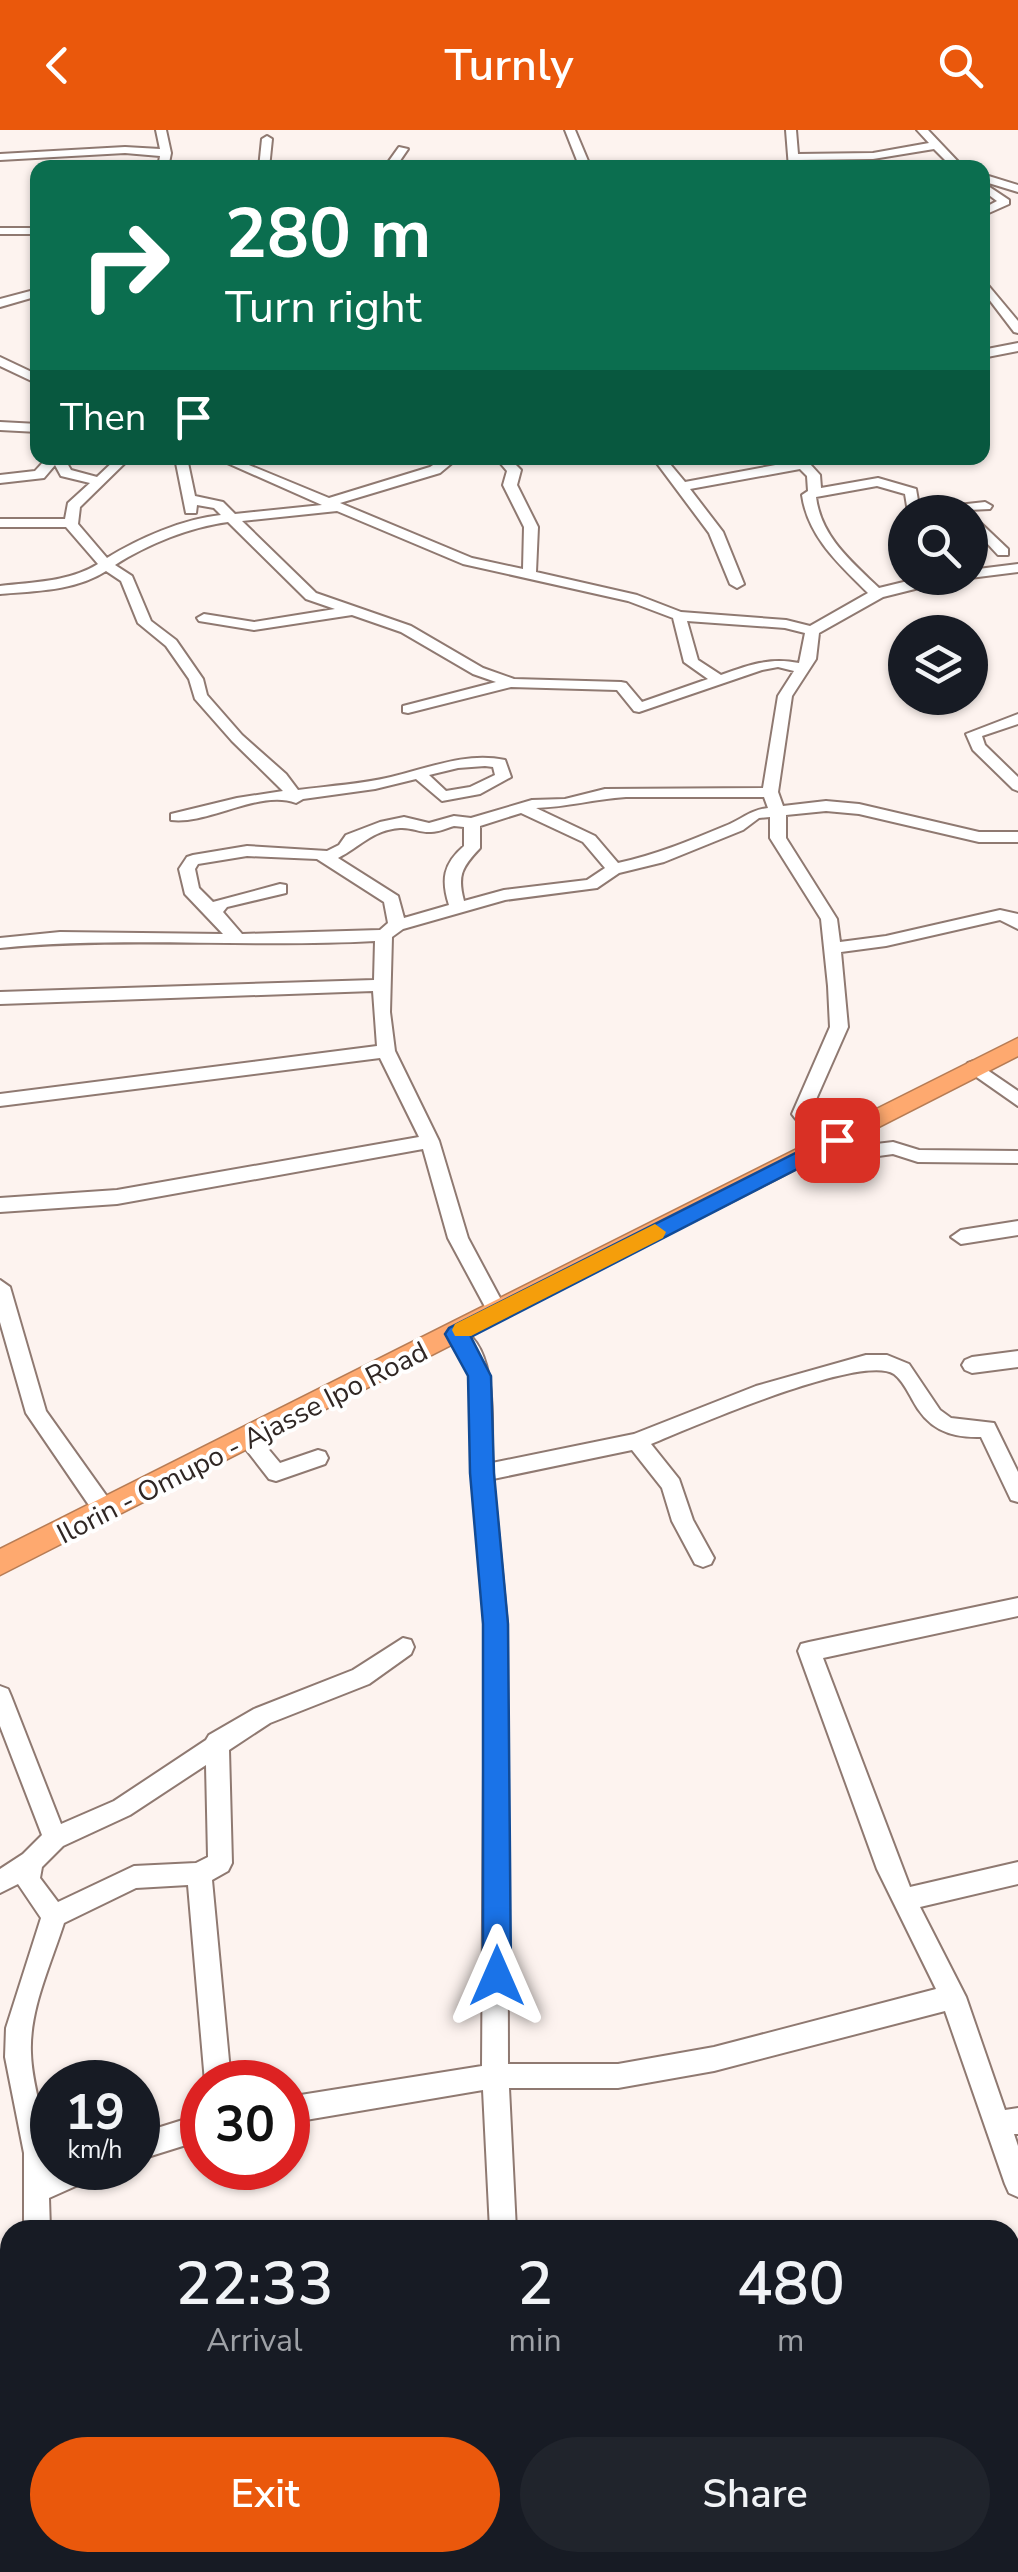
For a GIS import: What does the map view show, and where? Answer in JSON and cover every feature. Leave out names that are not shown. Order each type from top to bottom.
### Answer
[{"type":"highway","name":"Ilorin - Omupo - Ajasse Ipo Road","points":[[0,1563],[1018,1046]]},
{"type":"street","points":[[161,130],[165,160]]},
{"type":"street","points":[[570,130],[583,160]]},
{"type":"street","points":[[791,130],[794,160]]},
{"type":"street","points":[[922,130],[953,160]]},
{"type":"street","points":[[265,160],[267,140]]},
{"type":"street","points":[[821,160],[938,145]]},
{"type":"street","points":[[395,160],[403,148]]},
{"type":"street","points":[[0,157],[125,150],[166,153]]},
{"type":"street","points":[[990,180],[1018,189]]},
{"type":"street","points":[[990,191],[1005,202],[990,209]]},
{"type":"street","points":[[0,231],[30,230]]},
{"type":"street","points":[[990,292],[1018,329]]},
{"type":"street","points":[[0,303],[30,294]]},
{"type":"street","points":[[990,352],[1018,347]]},
{"type":"street","points":[[0,361],[30,377]]},
{"type":"street","points":[[15,370],[30,365]]},
{"type":"street","points":[[0,426],[30,428]]},
{"type":"street","points":[[0,479],[39,475],[49,465]]},
{"type":"street","points":[[61,465],[66,473],[98,481]]},
{"type":"street","points":[[116,465],[73,506],[71,522],[106,565],[127,580],[145,622],[171,643],[196,679],[200,696],[236,738],[282,776],[296,798]]},
{"type":"street","points":[[182,465],[192,516],[185,527]]},
{"type":"street","points":[[239,465],[468,561],[632,598],[679,616],[786,624],[812,631]]},
{"type":"street","points":[[0,590],[58,584],[97,572],[185,527],[334,504],[442,465]]},
{"type":"street","points":[[509,465],[514,470],[510,486],[531,516],[534,542],[529,576]]},
{"type":"street","points":[[665,465],[716,532],[736,584]]},
{"type":"street","points":[[682,487],[786,465]]},
{"type":"street","points":[[807,465],[815,493]]},
{"type":"street","points":[[876,594],[818,529],[809,495],[878,482],[911,495]]},
{"type":"street","points":[[188,499],[218,504],[251,541],[311,596],[406,629],[452,653],[462,664],[512,683]]},
{"type":"street","points":[[0,524],[71,522]]},
{"type":"street","points":[[996,569],[1017,534]]},
{"type":"street","points":[[988,536],[1004,552]]},
{"type":"street","points":[[988,571],[1018,568]]},
{"type":"street","points":[[888,590],[844,607],[812,631],[808,659],[785,696],[770,792],[778,812],[778,838],[829,919],[839,1027],[801,1114],[827,1144],[858,1155],[893,1148],[918,1156],[1018,1157]]},
{"type":"street","points":[[204,618],[254,626],[350,611]]},
{"type":"street","points":[[679,616],[692,662],[716,678]]},
{"type":"street","points":[[408,708],[512,683],[621,686],[639,708],[686,694],[716,678],[778,663],[802,668]]},
{"type":"street","points":[[1018,719],[974,734],[978,747],[1018,786]]},
{"type":"street","points":[[177,817],[240,802],[296,798],[393,781],[418,772],[472,759],[500,763],[504,777],[474,792],[442,796],[418,772]]},
{"type":"street","points":[[237,939],[191,890],[188,869],[193,860],[247,851],[326,856],[345,848],[352,838],[380,827],[404,822],[429,828],[454,821],[472,824],[542,800],[559,804],[604,794],[682,792],[730,796],[770,792]]},
{"type":"street","points":[[0,943],[60,936],[237,939],[390,930],[504,895],[575,888],[614,868],[658,859],[737,827],[755,814],[826,806],[859,809],[979,838],[1018,837]]},
{"type":"street","points":[[522,808],[588,839],[614,868]]},
{"type":"street","points":[[459,909],[448,878],[453,862],[472,848],[472,824]]},
{"type":"street","points":[[737,827],[778,838]]},
{"type":"street","points":[[326,856],[392,900],[382,985],[386,1051],[430,1140],[458,1238],[497,1311]]},
{"type":"street","points":[[214,912],[222,903],[280,889]]},
{"type":"street","points":[[833,948],[886,941],[1000,915],[1014,918],[1018,924]]},
{"type":"street","points":[[0,998],[382,985]]},
{"type":"street","points":[[0,1100],[386,1051]]},
{"type":"street","points":[[974,1067],[1018,1100]]},
{"type":"street","points":[[0,1204],[117,1197],[430,1140]]},
{"type":"street","points":[[962,1236],[1018,1228]]},
{"type":"street","points":[[0,1287],[36,1413],[105,1511]]},
{"type":"street","points":[[457,1334],[474,1356],[480,1376],[482,1473],[496,1624],[494,2076],[502,2220]]},
{"type":"street","points":[[972,1365],[1018,1359]]},
{"type":"street","points":[[482,1473],[636,1441],[730,1403],[830,1371],[888,1363],[905,1374],[940,1424],[952,1431],[987,1430],[1018,1494]]},
{"type":"street","points":[[248,1438],[276,1474],[318,1458]]},
{"type":"street","points":[[636,1441],[672,1486],[683,1521],[704,1558]]},
{"type":"street","points":[[1018,1607],[809,1651],[829,1714],[905,1900],[953,1997],[1007,2122],[1018,2184]]},
{"type":"street","points":[[0,1882],[32,1862],[56,1838],[122,1808],[186,1768],[217,1742],[262,1716],[361,1677],[403,1648]]},
{"type":"street","points":[[0,1696],[56,1838]]},
{"type":"street","points":[[30,2118],[18,2057],[19,2028],[54,1916],[134,1877],[199,1874],[220,1863],[217,1742]]},
{"type":"street","points":[[32,1862],[28,1880],[54,1916]]},
{"type":"street","points":[[199,1874],[216,2060]]},
{"type":"street","points":[[905,1900],[1018,1874]]},
{"type":"street","points":[[310,2106],[494,2076],[637,2072],[714,2058],[953,1997]]},
{"type":"street","points":[[34,2190],[36,2220]]},
{"type":"slow traffic","points":[[463,1330],[655,1232]]},
{"type":"route","points":[[497,1976],[496,1624],[482,1473],[480,1376],[474,1356],[457,1334],[837,1140]]}]
